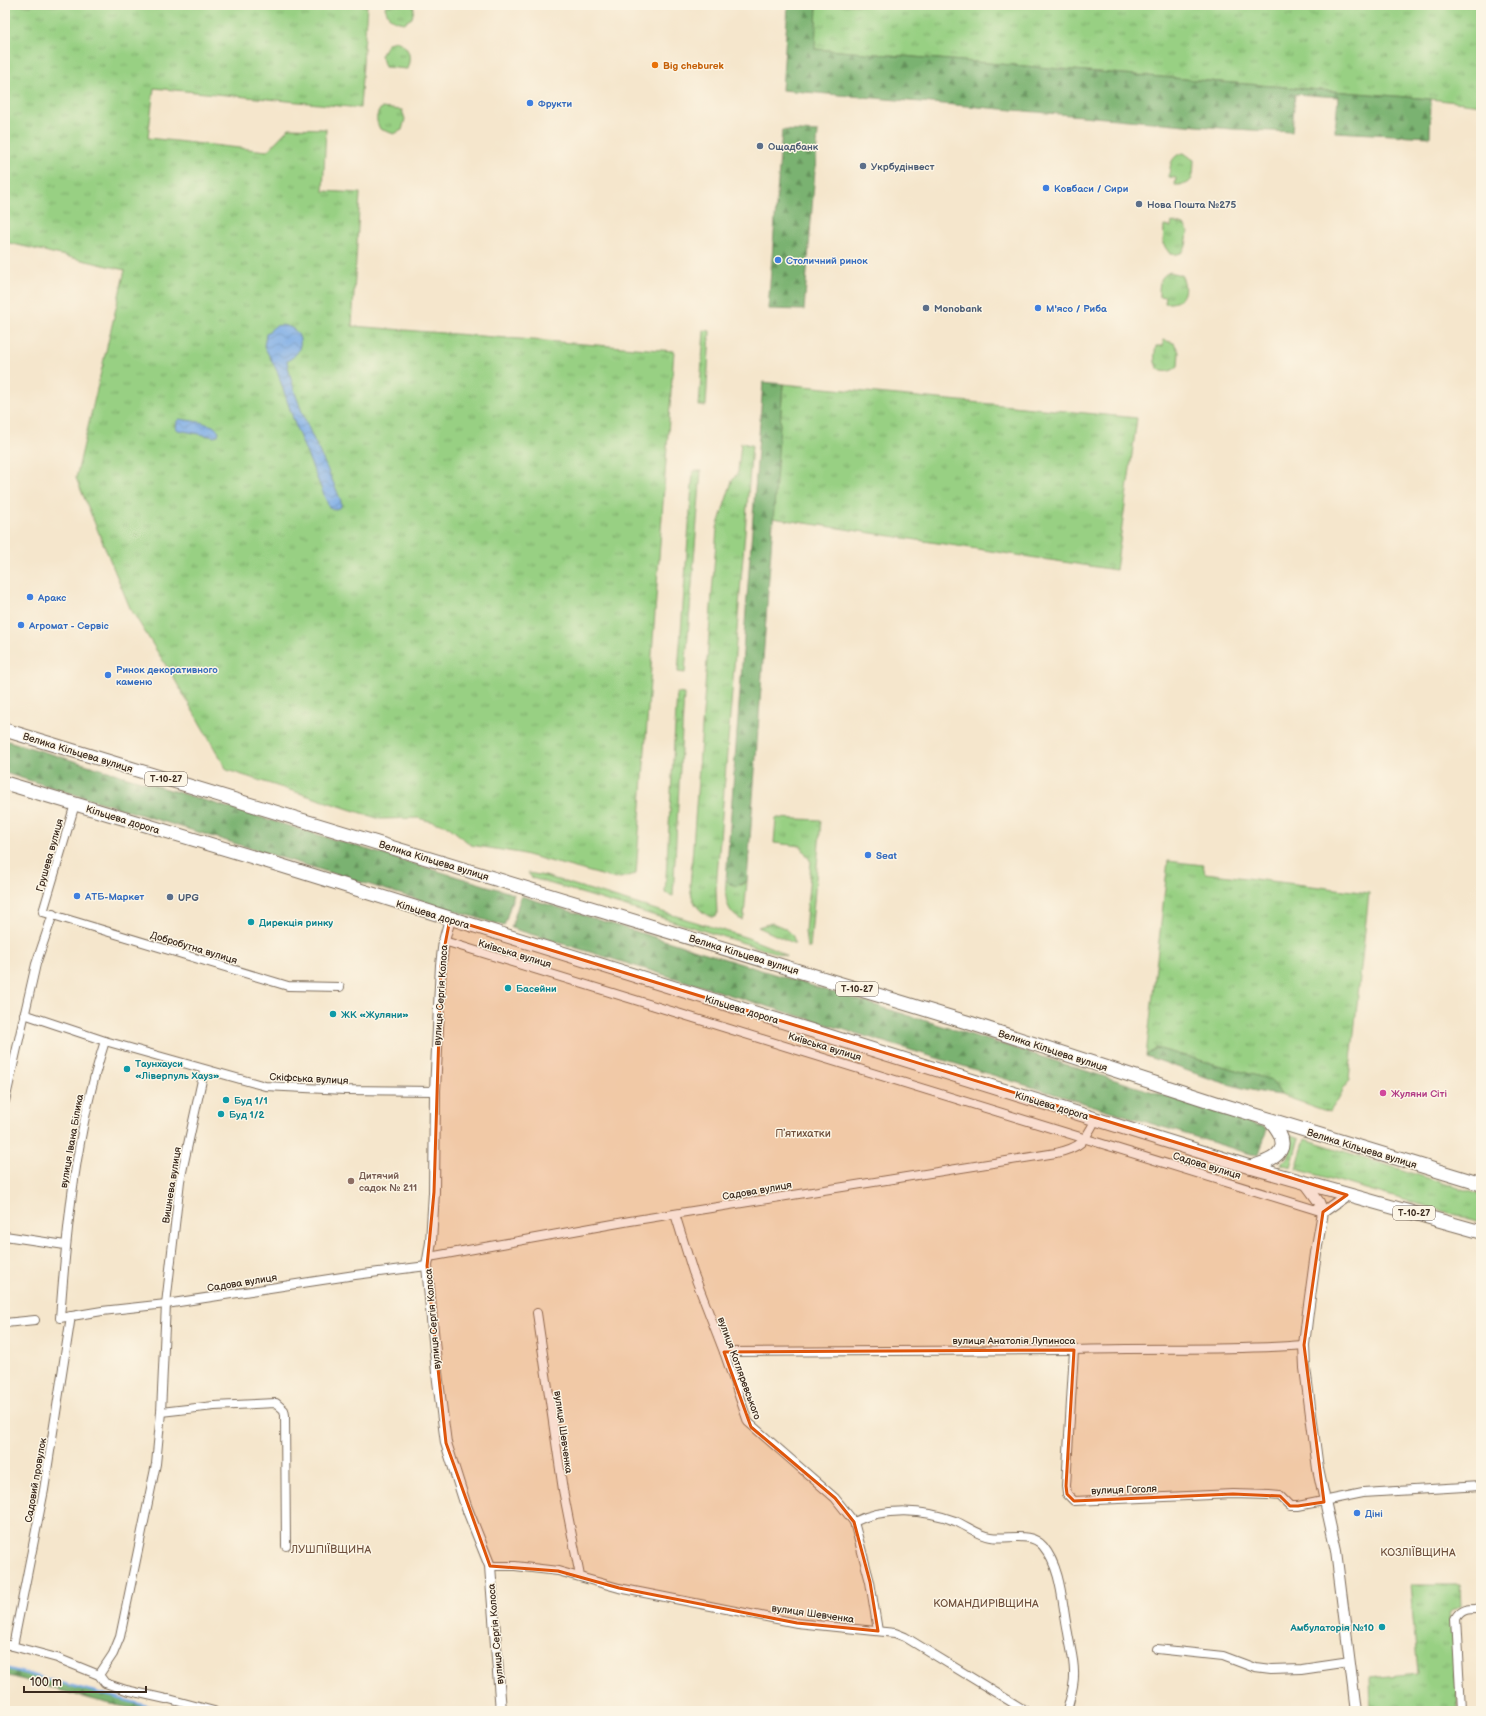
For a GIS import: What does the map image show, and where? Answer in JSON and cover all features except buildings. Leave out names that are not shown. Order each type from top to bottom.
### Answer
[{"type":"highway","name":"Велика Кільцева вулиця","points":[[5,730],[966,1022],[1270,1120],[1481,1184]]},
{"type":"highway","name":"Кільцева дорога","points":[[5,783],[276,864],[1250,1167],[1481,1232]]},
{"type":"highway","points":[[1250,1167],[1274,1159],[1280,1151],[1282,1141],[1281,1135],[1270,1120]]},
{"type":"street","name":"Грушева вулиця","points":[[43,912],[74,804]]},
{"type":"street","name":"Добробутна вулиця","points":[[43,912],[288,986],[340,987]]},
{"type":"street","points":[[5,1100],[36,964],[53,914]]},
{"type":"street","name":"вулиця Сергія Колоса","points":[[450,919],[444,941],[441,965],[435,1091],[434,1192],[428,1262],[437,1373],[446,1443],[466,1506],[490,1566],[501,1711]]},
{"type":"street","name":"Київська вулиця","points":[[444,941],[640,1003],[812,1053],[1085,1139]]},
{"type":"street","name":"Скіфська вулиця","points":[[24,1014],[105,1042],[204,1071],[265,1086],[345,1090],[435,1091]]},
{"type":"street","name":"вулиця Івана Білика","points":[[60,1318],[65,1245],[80,1134],[88,1098],[105,1042]]},
{"type":"street","name":"Вишнева вулиця","points":[[166,1304],[180,1181],[204,1071]]},
{"type":"street","points":[[1085,1139],[1096,1119]]},
{"type":"street","name":"Садова вулиця","points":[[60,1318],[166,1304],[350,1275],[428,1262],[675,1214],[1056,1153],[1078,1146],[1085,1139],[1323,1212]]},
{"type":"street","points":[[1305,1183],[1315,1196],[1323,1212],[1304,1345],[1305,1368],[1314,1443],[1324,1502],[1336,1551],[1356,1711]]},
{"type":"street","points":[[1323,1212],[1347,1195]]},
{"type":"street","name":"вулиця Котляревського","points":[[675,1214],[693,1272],[724,1352],[750,1427],[769,1440],[835,1498],[854,1522],[870,1582],[878,1631]]},
{"type":"street","points":[[5,1236],[65,1245]]},
{"type":"street","points":[[99,1675],[113,1654],[120,1637],[156,1464],[161,1412],[166,1304]]},
{"type":"street","name":"вулиця Шевченка","points":[[537,1313],[563,1490],[580,1576]]},
{"type":"street","name":"Садовий провулок","points":[[9,1645],[44,1490],[71,1316]]},
{"type":"street","points":[[5,1323],[35,1320]]},
{"type":"street","name":"вулиця Анатолія Лупиноса","points":[[724,1352],[1074,1350],[1132,1348],[1221,1349],[1304,1345]]},
{"type":"street","name":"вулиця Гоголя","points":[[1074,1350],[1066,1486],[1067,1494],[1074,1501],[1233,1494],[1280,1496],[1290,1506],[1324,1502]]},
{"type":"street","points":[[161,1412],[214,1406],[276,1404],[281,1407],[285,1415],[286,1546]]},
{"type":"street","points":[[1324,1502],[1363,1493],[1481,1486]]},
{"type":"street","points":[[854,1522],[875,1514],[917,1513],[936,1515],[954,1521],[987,1536],[1026,1537],[1040,1543],[1047,1552],[1056,1572],[1073,1660],[1074,1684],[1067,1711]]},
{"type":"street","name":"вулиця Шевченка","points":[[490,1566],[558,1571],[619,1588],[796,1623],[891,1632],[905,1637],[1026,1711]]},
{"type":"street","points":[[1461,1711],[1456,1618],[1459,1612],[1464,1609],[1481,1608]]},
{"type":"street","points":[[9,1645],[57,1658],[99,1675],[105,1684],[214,1711]]},
{"type":"street","points":[[1157,1649],[1223,1656],[1255,1668],[1271,1670],[1302,1669],[1350,1662]]},
{"type":"highlighted area","points":[[450,919],[1347,1195],[1323,1212],[1304,1345],[1324,1502],[1290,1506],[1280,1496],[1233,1494],[1074,1501],[1067,1494],[1066,1486],[1074,1350],[724,1352],[751,1427],[835,1498],[854,1522],[870,1582],[878,1631],[797,1623],[619,1588],[558,1571],[490,1566],[446,1443],[427,1266],[434,1192],[441,965]]},
{"type":"green space","points":[[5,5],[367,5],[360,108],[154,88],[148,138],[267,151],[289,128],[326,129],[323,191],[360,193],[352,326],[674,351],[636,874],[616,879],[520,853],[471,845],[448,826],[418,818],[380,819],[227,770],[175,680],[130,608],[76,478],[125,270],[5,242]]},
{"type":"green space","points":[[386,5],[413,5],[414,9],[412,18],[404,23],[394,20],[388,14],[385,7]]},
{"type":"green space","points":[[788,5],[817,5],[815,49],[1431,99],[1430,137],[1335,132],[1338,97],[1295,94],[1292,132],[1232,129],[782,90]]},
{"type":"green space","points":[[817,5],[1481,5],[1481,105],[1431,99],[814,49]]},
{"type":"green space","points":[[396,41],[407,49],[409,60],[407,69],[385,67],[381,55],[388,43]]},
{"type":"green space","points":[[381,108],[402,110],[405,119],[402,130],[394,134],[380,129],[377,118]]},
{"type":"green space","points":[[782,130],[818,132],[804,310],[768,309]]},
{"type":"green space","points":[[1184,153],[1194,160],[1192,179],[1186,184],[1175,185],[1176,178],[1169,177],[1172,161],[1176,156]]},
{"type":"green space","points":[[1172,222],[1184,225],[1188,231],[1185,248],[1180,253],[1176,254],[1170,254],[1163,244],[1164,226],[1171,227]]},
{"type":"green space","points":[[1170,272],[1181,275],[1185,286],[1181,299],[1177,302],[1165,303],[1166,297],[1159,296],[1160,285],[1162,278]]},
{"type":"green space","points":[[704,330],[710,331],[706,406],[699,406]]},
{"type":"green space","points":[[1164,340],[1174,343],[1179,352],[1178,366],[1165,372],[1159,369],[1155,360],[1156,346],[1163,346]]},
{"type":"green space","points":[[763,382],[783,384],[747,881],[737,886],[730,884],[726,880]]},
{"type":"green space","points":[[783,384],[1137,418],[1116,570],[772,518]]},
{"type":"green space","points":[[741,443],[752,445],[716,889],[717,915],[713,917],[703,912],[696,905],[690,886],[717,528],[732,481],[738,472]]},
{"type":"green space","points":[[693,471],[701,471],[685,673],[678,672]]},
{"type":"green space","points":[[677,693],[684,694],[673,896],[665,893]]},
{"type":"green space","points":[[5,740],[514,894],[504,926],[5,773]]},
{"type":"green space","points":[[776,818],[821,820],[810,948],[807,948],[805,931],[811,862],[801,846],[774,843]]},
{"type":"green space","points":[[1168,861],[1203,865],[1205,873],[1369,893],[1349,1079],[1329,1112],[1281,1095],[1271,1080],[1156,1048],[1146,1056]]},
{"type":"green space","points":[[528,873],[545,876],[748,938],[775,949],[786,956],[532,878]]},
{"type":"green space","points":[[726,880],[730,884],[741,885],[747,881],[744,917],[742,920],[732,913],[727,903]]},
{"type":"green space","points":[[521,896],[1261,1126],[1267,1129],[1259,1155],[1251,1154],[511,928]]},
{"type":"green space","points":[[772,923],[787,930],[793,936],[795,944],[758,927]]},
{"type":"green space","points":[[1156,1048],[1272,1080],[1281,1095],[1246,1089],[1196,1074],[1146,1056]]},
{"type":"green space","points":[[1291,1135],[1299,1138],[1291,1167],[1281,1164],[1287,1158],[1290,1151],[1292,1144]]},
{"type":"green space","points":[[1305,1139],[1481,1195],[1481,1222],[1296,1169]]},
{"type":"green space","points":[[1410,1585],[1460,1585],[1461,1606],[1451,1612],[1449,1619],[1453,1623],[1458,1711],[1371,1711],[1370,1678],[1418,1673]]},
{"type":"green space","points":[[5,1668],[166,1711],[126,1707],[85,1698],[5,1675]]},
{"type":"water","points":[[281,325],[294,330],[300,340],[298,351],[287,361],[291,379],[303,415],[341,501],[341,507],[333,510],[329,507],[297,430],[277,371],[264,346],[266,334],[275,326]]},
{"type":"water","points":[[179,419],[200,422],[213,426],[219,431],[218,435],[215,437],[178,430],[176,428],[177,421]]},
{"type":"waterway","points":[[5,1668],[166,1711]]},
{"type":"place","name":"Big cheburek","points":[[655,65]]},
{"type":"place","name":"Фрукти","points":[[530,103]]},
{"type":"place","name":"Ощадбанк","points":[[760,146]]},
{"type":"place","name":"Укрбудінвест","points":[[863,166]]},
{"type":"place","name":"Ковбаси / Сири","points":[[1046,188]]},
{"type":"place","name":"Нова Пошта №275","points":[[1139,204]]},
{"type":"place","name":"Столичний ринок","points":[[778,260]]},
{"type":"place","name":"Monobank","points":[[926,308]]},
{"type":"place","name":"М'ясо / Риба","points":[[1038,308]]},
{"type":"place","name":"Аракс","points":[[30,597]]},
{"type":"place","name":"Агромат - Сервіс","points":[[21,625]]},
{"type":"place","name":"Ринок декоративного каменю","points":[[108,675]]},
{"type":"place","name":"Seat","points":[[868,855]]},
{"type":"place","name":"АТБ-Маркет","points":[[77,896]]},
{"type":"place","name":"UPG","points":[[170,897]]},
{"type":"place","name":"Дирекція ринку","points":[[251,922]]},
{"type":"place","name":"Басейни","points":[[508,988]]},
{"type":"place","name":"ЖК «Жуляни»","points":[[333,1014]]},
{"type":"place","name":"Таунхауси «Ліверпуль Хауз»","points":[[127,1069]]},
{"type":"place","name":"Жуляни Сіті","points":[[1383,1093]]},
{"type":"place","name":"Буд 1/1","points":[[226,1100]]},
{"type":"place","name":"Буд 1/2","points":[[221,1114]]},
{"type":"place","name":"Дитячий садок № 211","points":[[351,1181]]},
{"type":"place","name":"Діні","points":[[1357,1513]]},
{"type":"place","name":"Амбулаторія №10","points":[[1382,1627]]},
{"type":"district","name":"Пʼятихатки","points":[[803,1133]]},
{"type":"district","name":"ЛУШПІЇВЩИНА","points":[[331,1549]]},
{"type":"district","name":"КОЗЛІЇВЩИНА","points":[[1418,1552]]},
{"type":"district","name":"КОМАНДИРІВЩИНА","points":[[986,1603]]}]
